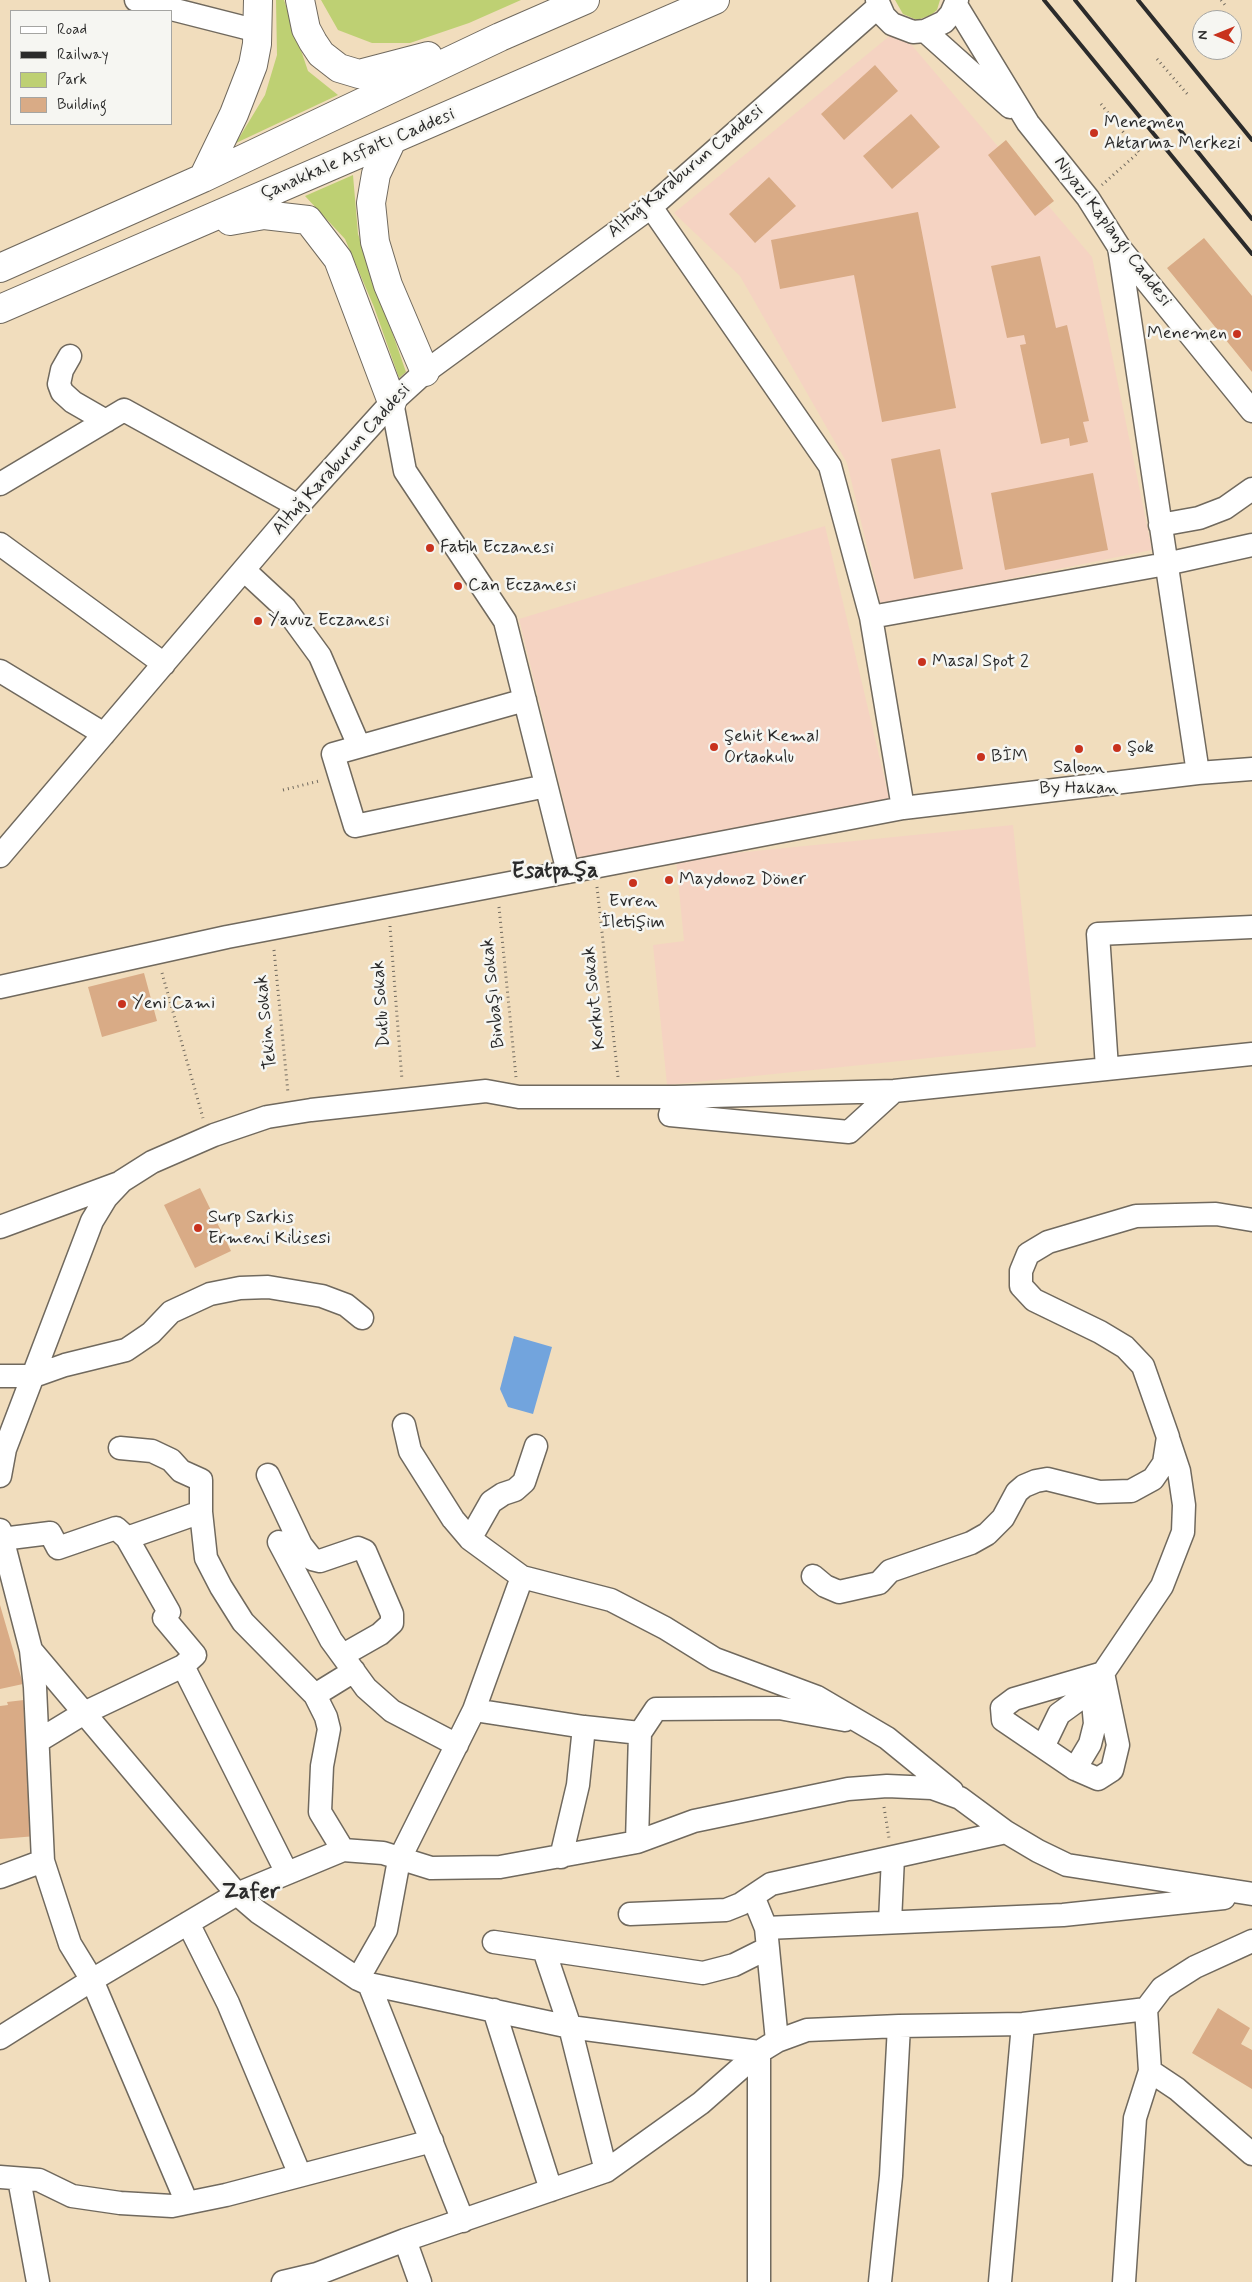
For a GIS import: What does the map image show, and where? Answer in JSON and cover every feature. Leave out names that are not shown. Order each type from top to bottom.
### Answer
[{"type":"highway","points":[[203,178],[245,89],[253,64],[258,31],[258,0]]},
{"type":"highway","points":[[0,268],[203,178],[500,36],[584,0]]},
{"type":"highway","name":"Çanakkale Asfaltı Caddesi","points":[[0,308],[715,0]]},
{"type":"highway","points":[[300,1],[306,29],[321,54],[330,63],[349,72],[373,71],[500,36]]},
{"type":"highway","points":[[392,140],[376,174],[371,203],[375,242],[388,285],[425,372]]},
{"type":"highway","points":[[186,229],[264,215],[308,220],[338,259],[392,402]]},
{"type":"street","points":[[136,0],[258,31]]},
{"type":"street","points":[[877,3],[884,16],[897,27],[914,32],[925,31],[944,22],[957,2]]},
{"type":"street","name":"Niyazi Kaplangı Caddesi","points":[[957,2],[1028,123],[1088,198],[1120,246],[1252,411]]},
{"type":"street","name":"Altuğ Karaburun Caddesi","points":[[3,847],[104,734],[298,506],[392,402],[425,372],[651,207],[877,3]]},
{"type":"street","name":"Niyazi Kaplangı Caddesi","points":[[925,31],[1028,123]]},
{"type":"street","points":[[651,207],[830,466],[871,617],[903,808]]},
{"type":"street","points":[[1120,246],[1198,773]]},
{"type":"street","points":[[70,356],[62,370],[59,384],[62,392],[74,402],[106,421]]},
{"type":"street","points":[[392,402],[405,471],[505,621],[568,872]]},
{"type":"street","points":[[0,484],[124,410],[298,506]]},
{"type":"street","points":[[1160,525],[1199,518],[1224,508],[1252,489]]},
{"type":"street","points":[[0,544],[164,664]]},
{"type":"street","points":[[871,617],[1166,564],[1252,545]]},
{"type":"street","points":[[244,570],[285,608],[320,656],[359,746]]},
{"type":"street","points":[[0,672],[104,734]]},
{"type":"street","points":[[525,700],[333,754],[355,826],[546,786]]},
{"type":"street","points":[[0,987],[271,929],[903,808],[1198,773],[1252,769]]},
{"type":"street","points":[[1107,1068],[1098,934],[1252,927]]},
{"type":"street","points":[[0,1476],[5,1449],[92,1221],[106,1198],[122,1182],[152,1162],[208,1137],[267,1117],[486,1091],[518,1098],[675,1097],[894,1091],[1252,1054]]},
{"type":"street","points":[[675,1097],[670,1115],[849,1132],[894,1091]]},
{"type":"street","points":[[0,1228],[122,1182]]},
{"type":"street","points":[[1043,1747],[1059,1714],[1098,1681],[1162,1586],[1183,1532],[1184,1505],[1179,1471],[1143,1366],[1125,1347],[1100,1332],[1034,1300],[1020,1286],[1020,1271],[1028,1254],[1048,1242],[1136,1216],[1216,1214],[1252,1220]]},
{"type":"street","points":[[0,1376],[34,1376],[65,1365],[126,1350],[151,1333],[171,1312],[218,1292],[268,1287],[322,1296],[346,1305],[362,1318]]},
{"type":"street","points":[[404,1425],[410,1451],[453,1519],[470,1539],[522,1577],[611,1600],[665,1628],[715,1659],[817,1697],[886,1738],[960,1798],[1006,1832],[1038,1852],[1067,1865],[1252,1894]]},
{"type":"street","points":[[813,1576],[825,1586],[839,1592],[879,1583],[890,1571],[971,1543],[987,1534],[1003,1518],[1018,1492],[1024,1486],[1036,1481],[1047,1480],[1099,1492],[1131,1491],[1153,1480],[1164,1463],[1168,1438]]},
{"type":"street","points":[[470,1539],[491,1502],[503,1494],[515,1490],[524,1482],[536,1446]]},
{"type":"street","points":[[120,1448],[152,1451],[171,1460],[181,1471],[201,1480],[201,1512],[206,1558],[221,1587],[243,1622],[314,1695],[326,1717],[329,1729],[322,1766],[320,1812],[343,1850]]},
{"type":"street","points":[[268,1475],[301,1545],[312,1559],[320,1561],[358,1548],[365,1551],[392,1614],[392,1623],[314,1695]]},
{"type":"street","points":[[127,1538],[201,1512]]},
{"type":"street","points":[[38,1741],[84,1713],[183,1666],[195,1655],[164,1618],[169,1612],[127,1538],[116,1528],[58,1548],[50,1533],[1,1535],[31,1650],[44,1862],[70,1944],[92,1980],[187,2203]]},
{"type":"street","points":[[279,1542],[331,1640],[366,1688],[392,1711],[457,1745]]},
{"type":"street","points":[[463,2221],[432,2141],[364,1981],[386,1930],[399,1860],[474,1710],[522,1577]]},
{"type":"street","points":[[31,1650],[237,1894],[258,1912],[364,1981],[570,2027],[768,2046]]},
{"type":"street","points":[[183,1666],[287,1873]]},
{"type":"street","points":[[1098,1681],[1118,1745],[1112,1770],[1098,1779],[1075,1769],[1003,1720],[1002,1708],[1014,1699],[1098,1681]]},
{"type":"street","points":[[1075,1769],[1090,1744],[1095,1724],[1098,1681]]},
{"type":"street","points":[[637,1842],[640,1733],[656,1709],[779,1708],[839,1718],[863,1726]]},
{"type":"street","points":[[474,1710],[584,1727],[640,1733]]},
{"type":"street","points":[[561,1857],[578,1785],[584,1727]]},
{"type":"street","points":[[0,2038],[92,1980],[237,1894],[343,1850],[383,1853],[399,1860],[431,1868],[500,1866],[561,1857],[637,1842],[694,1821],[848,1789],[880,1787],[932,1788],[960,1798]]},
{"type":"street","points":[[630,1914],[726,1910],[771,1884],[1006,1832]]},
{"type":"street","points":[[890,1922],[893,1857]]},
{"type":"street","points":[[0,1877],[44,1862]]},
{"type":"street","points":[[494,1942],[703,1973],[734,1965],[767,1938],[890,1922],[1063,1915],[1252,1894]]},
{"type":"street","points":[[753,1896],[767,1938],[768,2046],[759,2282]]},
{"type":"street","points":[[188,1922],[228,2003],[300,2175]]},
{"type":"street","points":[[1124,2282],[1135,2118],[1150,2071],[1146,2010],[1162,1988],[1195,1967],[1252,1942]]},
{"type":"street","points":[[544,1950],[570,2027],[606,2171]]},
{"type":"street","points":[[494,2010],[551,2190]]},
{"type":"street","points":[[283,2282],[317,2274],[405,2240],[606,2171],[701,2103],[768,2046],[807,2030],[1023,2024],[1146,2010]]},
{"type":"street","points":[[1000,2282],[1023,2024]]},
{"type":"street","points":[[880,2282],[890,2176],[899,2026]]},
{"type":"street","points":[[1150,2071],[1177,2090],[1252,2154]]},
{"type":"street","points":[[38,2282],[10,2178],[39,2180],[72,2196],[120,2203],[172,2206],[432,2141]]},
{"type":"street","points":[[405,2240],[420,2282]]},
{"type":"path","points":[[1221,0],[1225,5]]},
{"type":"path","points":[[1157,59],[1188,96]]},
{"type":"path","points":[[1088,198],[1139,152],[1101,104]]},
{"type":"path","points":[[283,790],[340,775]]},
{"type":"path","name":"Korkut Sokak","points":[[595,867],[620,1097]]},
{"type":"path","name":"Binbaşı Sokak","points":[[497,885],[518,1098]]},
{"type":"path","name":"Dutlu Sokak","points":[[389,906],[403,1100]]},
{"type":"path","name":"Tekin Sokak","points":[[271,929],[291,1113]]},
{"type":"path","points":[[156,953],[208,1137]]},
{"type":"path","points":[[880,1787],[893,1857]]},
{"type":"shaded area","points":[[898,29],[1092,257],[1152,550],[881,605],[847,463],[740,276],[674,213]]},
{"type":"shaded area","name":"Şehit Kemal Ortaokulu","points":[[825,526],[890,802],[578,860],[519,619]]},
{"type":"shaded area","points":[[1013,825],[1036,1047],[667,1085],[653,945],[684,941],[676,859]]},
{"type":"green space","points":[[276,0],[284,0],[308,71],[338,95],[236,143],[265,95],[277,55]]},
{"type":"green space","points":[[321,0],[521,0],[469,23],[410,43],[372,43],[338,30]]},
{"type":"green space","points":[[895,0],[940,0],[937,10],[931,15],[917,20],[903,14]]},
{"type":"green space","points":[[353,175],[358,234],[406,372],[399,378],[374,307],[345,239],[305,196]]},
{"type":"water","points":[[514,1336],[552,1347],[533,1414],[508,1407],[500,1389]]},
{"type":"building","points":[[875,65],[898,91],[844,140],[821,114]]},
{"type":"building","points":[[911,114],[940,147],[892,189],[863,156]]},
{"type":"building","points":[[1006,140],[1054,201],[1035,216],[988,155]]},
{"type":"building","points":[[769,177],[796,206],[755,243],[729,214]]},
{"type":"building","points":[[918,212],[956,408],[882,422],[854,275],[780,289],[771,240]]},
{"type":"building","name":"Menemen","points":[[1204,238],[1252,296],[1252,372],[1167,268]]},
{"type":"building","points":[[1040,256],[1056,328],[1067,325],[1089,421],[1083,422],[1088,442],[1070,446],[1069,438],[1041,444],[1020,345],[1026,344],[1024,335],[1007,338],[991,266]]},
{"type":"building","points":[[940,449],[963,569],[914,579],[891,459]]},
{"type":"building","points":[[1093,473],[1108,550],[1005,570],[991,493]]},
{"type":"building","name":"Yeni Cami","points":[[144,973],[157,1021],[102,1037],[88,987]]},
{"type":"building","name":"Surp Sarkis Ermeni Kilisesi","points":[[200,1188],[231,1251],[195,1268],[164,1205]]},
{"type":"building","points":[[0,1605],[23,1684],[0,1689]]},
{"type":"building","points":[[24,1700],[36,1836],[0,1839],[0,1706],[8,1705],[7,1702]]},
{"type":"building","points":[[1218,2008],[1250,2028],[1241,2044],[1252,2050],[1252,2089],[1192,2053]]},
{"type":"railway","points":[[1044,0],[1252,254]]},
{"type":"railway","points":[[1075,0],[1252,219]]},
{"type":"railway","points":[[1138,0],[1252,140]]},
{"type":"place","name":"Menemen Aktarma Merkezi","points":[[1094,133]]},
{"type":"place","name":"Menemen","points":[[1237,334]]},
{"type":"place","name":"Fatih Eczanesi","points":[[430,548]]},
{"type":"place","name":"Can Eczanesi","points":[[458,586]]},
{"type":"place","name":"Yavuz Eczanesi","points":[[258,621]]},
{"type":"place","name":"Masal Spot 2","points":[[922,662]]},
{"type":"place","name":"Şehit Kemal Ortaokulu","points":[[714,747]]},
{"type":"place","name":"Şok","points":[[1117,748]]},
{"type":"place","name":"Saloon By Hakan","points":[[1079,749]]},
{"type":"place","name":"BİM","points":[[981,757]]},
{"type":"place","name":"Maydonoz Döner","points":[[669,880]]},
{"type":"place","name":"Evren İletişim","points":[[633,883]]},
{"type":"place","name":"Yeni Cami","points":[[122,1004]]},
{"type":"place","name":"Surp Sarkis Ermeni Kilisesi","points":[[198,1228]]},
{"type":"district","name":"Esatpaşa","points":[[555,872]]},
{"type":"district","name":"Zafer","points":[[251,1893]]}]
